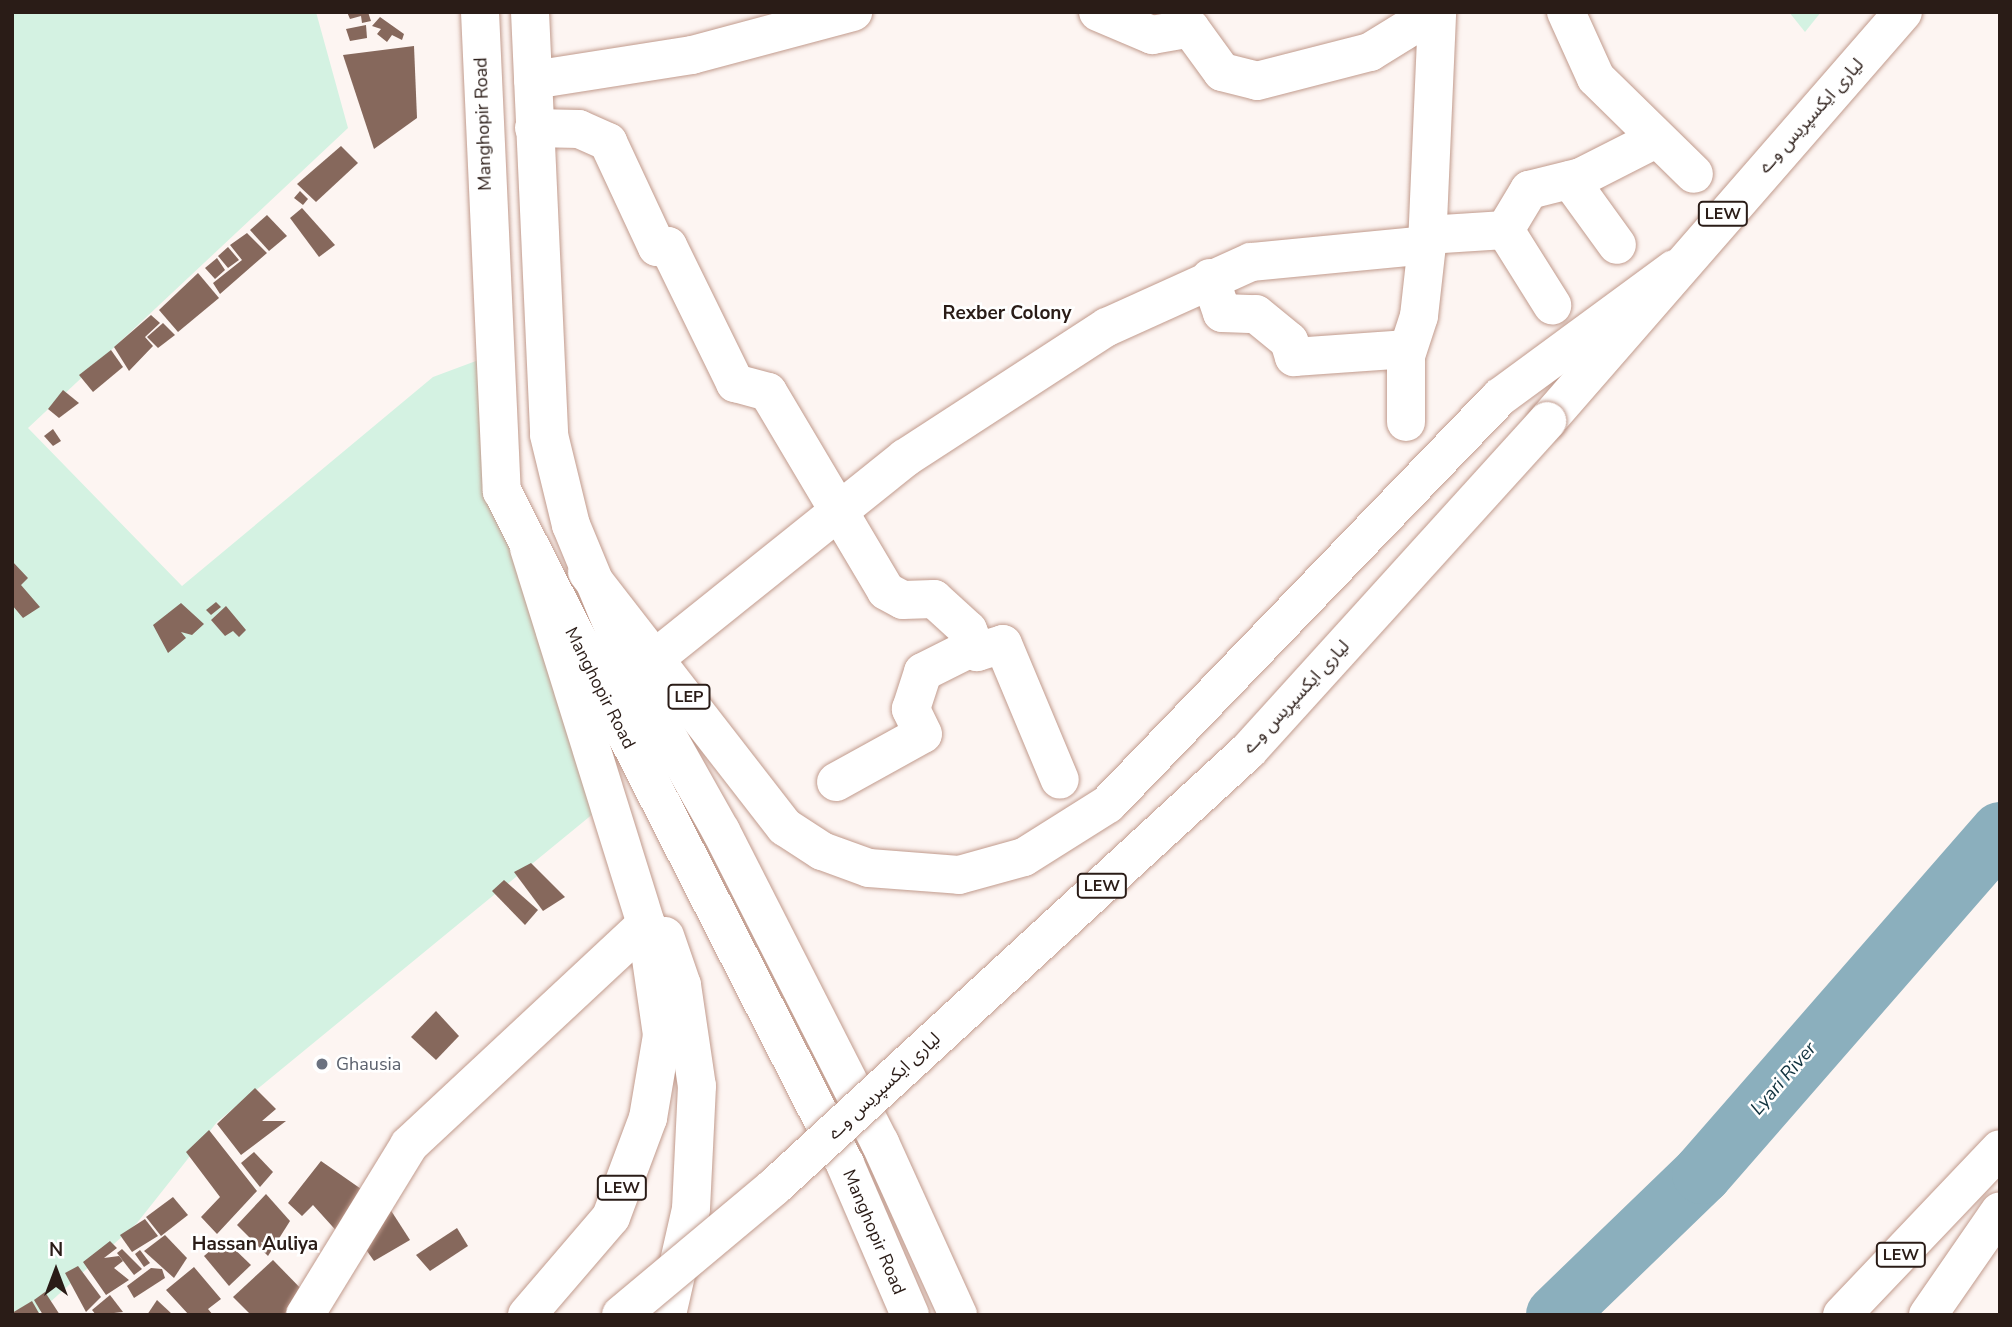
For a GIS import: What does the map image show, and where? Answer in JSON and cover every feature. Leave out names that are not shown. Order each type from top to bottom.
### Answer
[{"type":"main road","name":"Manghopir Road","points":[[480,12],[497,441],[502,491],[529,549],[845,1164],[910,1315]]},
{"type":"main road","name":"Manghopir Road","points":[[530,12],[549,435],[587,572],[634,675],[722,831],[880,1143],[958,1315]]},
{"type":"main road","points":[[533,80],[692,55],[853,12]]},
{"type":"main road","points":[[1098,12],[1152,36],[1190,28],[1222,72],[1257,81],[1370,52],[1436,12]]},
{"type":"main road","points":[[1406,422],[1408,349],[1419,316],[1427,240],[1436,12]]},
{"type":"main road","points":[[1566,12],[1596,78],[1654,139],[1694,174]]},
{"type":"main road","name":"لیاری ایکسپریس وے","points":[[621,1315],[774,1187],[1249,750],[1548,421],[1674,269],[1903,12]]},
{"type":"main road","points":[[534,128],[579,129],[608,142],[657,247],[668,246],[735,383],[768,392],[835,513],[887,591],[903,600],[934,599],[968,630],[977,652],[1003,644],[1060,780]]},
{"type":"main road","points":[[1505,230],[1529,190],[1570,180],[1654,139]]},
{"type":"main road","points":[[1570,180],[1617,245]]},
{"type":"main road","points":[[658,656],[905,458],[1107,327],[1210,278],[1251,262],[1505,230]]},
{"type":"main road","points":[[1505,230],[1552,305]]},
{"type":"main road","name":"LEW","points":[[785,827],[822,851],[869,868],[959,875],[1024,857],[1108,804],[1500,397],[1674,269]]},
{"type":"main road","points":[[1210,278],[1222,313],[1256,314],[1289,341],[1294,358],[1408,349]]},
{"type":"main road","name":"LEW","points":[[527,1315],[611,1217],[648,1118],[662,1035],[646,924],[529,549]]},
{"type":"main road","name":"LEP","points":[[587,572],[658,656],[785,827]]},
{"type":"main road","points":[[836,782],[923,734],[911,709],[923,672],[975,646]]},
{"type":"main road","name":"LEW","points":[[592,745],[682,985],[692,1045],[697,1151],[679,1280],[667,1315]]},
{"type":"main road","points":[[305,1315],[409,1145],[646,924]]},
{"type":"main road","name":"LEW","points":[[1842,1315],[2000,1149]]},
{"type":"main road","points":[[1928,1315],[2000,1211]]},
{"type":"green space","points":[[12,12],[316,12],[348,128],[28,428],[182,586],[433,377],[492,355],[502,491],[616,795],[217,1122],[137,1223],[36,1315],[12,1315]]},
{"type":"green space","points":[[1789,12],[1821,12],[1805,32]]},
{"type":"building","points":[[347,12],[368,12],[371,21],[362,23],[361,16],[350,19]]},
{"type":"building","points":[[380,17],[404,34],[402,40],[392,35],[387,42],[377,34],[381,29],[372,26]]},
{"type":"building","points":[[366,25],[367,38],[350,41],[346,29]]},
{"type":"building","points":[[414,46],[417,118],[374,149],[343,55]]},
{"type":"building","points":[[341,146],[358,163],[316,202],[297,184]]},
{"type":"building","points":[[300,191],[308,199],[303,205],[294,198]]},
{"type":"building","points":[[302,208],[335,245],[319,257],[290,218]]},
{"type":"building","points":[[267,215],[287,236],[269,251],[250,230]]},
{"type":"building","points":[[247,233],[267,253],[220,294],[213,283],[242,260],[230,245]]},
{"type":"building","points":[[228,247],[239,260],[228,268],[218,256]]},
{"type":"building","points":[[217,258],[225,270],[215,279],[205,268]]},
{"type":"building","points":[[198,273],[219,298],[178,332],[159,310]]},
{"type":"building","points":[[151,315],[160,323],[145,337],[153,346],[129,371],[114,347]]},
{"type":"building","points":[[163,323],[175,335],[158,348],[147,337]]},
{"type":"building","points":[[111,350],[123,367],[93,392],[79,375]]},
{"type":"building","points":[[63,390],[79,403],[59,418],[48,409]]},
{"type":"building","points":[[53,429],[61,441],[53,446],[44,436]]},
{"type":"building","points":[[12,561],[28,578],[21,585],[40,607],[23,618],[12,605]]},
{"type":"building","points":[[216,602],[221,607],[211,615],[206,610]]},
{"type":"building","points":[[181,603],[204,624],[192,635],[181,632],[186,638],[168,653],[153,625]]},
{"type":"building","points":[[226,606],[246,630],[239,637],[233,631],[225,636],[211,620]]},
{"type":"building","points":[[531,863],[565,897],[543,911],[514,872]]},
{"type":"building","points":[[504,880],[538,910],[525,925],[492,891]]},
{"type":"building","points":[[436,1011],[459,1036],[436,1060],[411,1037]]},
{"type":"building","points":[[255,1088],[276,1109],[262,1121],[286,1121],[241,1155],[217,1124]]},
{"type":"building","points":[[209,1130],[257,1191],[217,1234],[201,1217],[220,1197],[186,1152]]},
{"type":"building","points":[[254,1152],[273,1172],[260,1187],[241,1163]]},
{"type":"building","points":[[321,1161],[364,1191],[341,1236],[313,1205],[302,1216],[288,1203]]},
{"type":"building","points":[[266,1194],[290,1221],[268,1256],[237,1225]]},
{"type":"building","points":[[173,1197],[188,1215],[161,1236],[146,1217]]},
{"type":"building","points":[[390,1209],[410,1240],[374,1261],[355,1234]]},
{"type":"building","points":[[145,1219],[158,1236],[132,1252],[120,1235]]},
{"type":"building","points":[[457,1228],[468,1246],[430,1271],[416,1255]]},
{"type":"building","points":[[165,1235],[187,1258],[174,1278],[144,1251]]},
{"type":"building","points":[[224,1239],[251,1265],[229,1286],[204,1256]]},
{"type":"building","points":[[110,1241],[117,1248],[104,1258],[119,1256],[123,1261],[114,1268],[129,1280],[106,1295],[83,1262]]},
{"type":"building","points":[[122,1249],[142,1269],[134,1275],[117,1253]]},
{"type":"building","points":[[140,1250],[150,1263],[144,1267],[135,1254]]},
{"type":"building","points":[[273,1260],[310,1298],[294,1315],[251,1315],[233,1297]]},
{"type":"building","points":[[78,1266],[101,1297],[86,1312],[65,1273]]},
{"type":"building","points":[[194,1267],[221,1299],[208,1309],[213,1315],[189,1315],[166,1290]]},
{"type":"building","points":[[151,1268],[162,1269],[165,1278],[134,1298],[127,1286]]},
{"type":"building","points":[[45,1292],[60,1315],[43,1315],[34,1300]]},
{"type":"building","points":[[110,1295],[123,1312],[96,1315],[92,1310]]},
{"type":"building","points":[[157,1300],[173,1315],[147,1315]]},
{"type":"building","points":[[32,1301],[40,1315],[12,1315],[12,1313]]},
{"type":"waterway","name":"Lyari River","points":[[1556,1315],[1702,1174],[2000,832]]},
{"type":"place","name":"Ghausia","points":[[322,1064]]},
{"type":"district","name":"Rexber Colony","points":[[1007,314]]},
{"type":"district","name":"Hassan Auliya","points":[[255,1245]]}]
